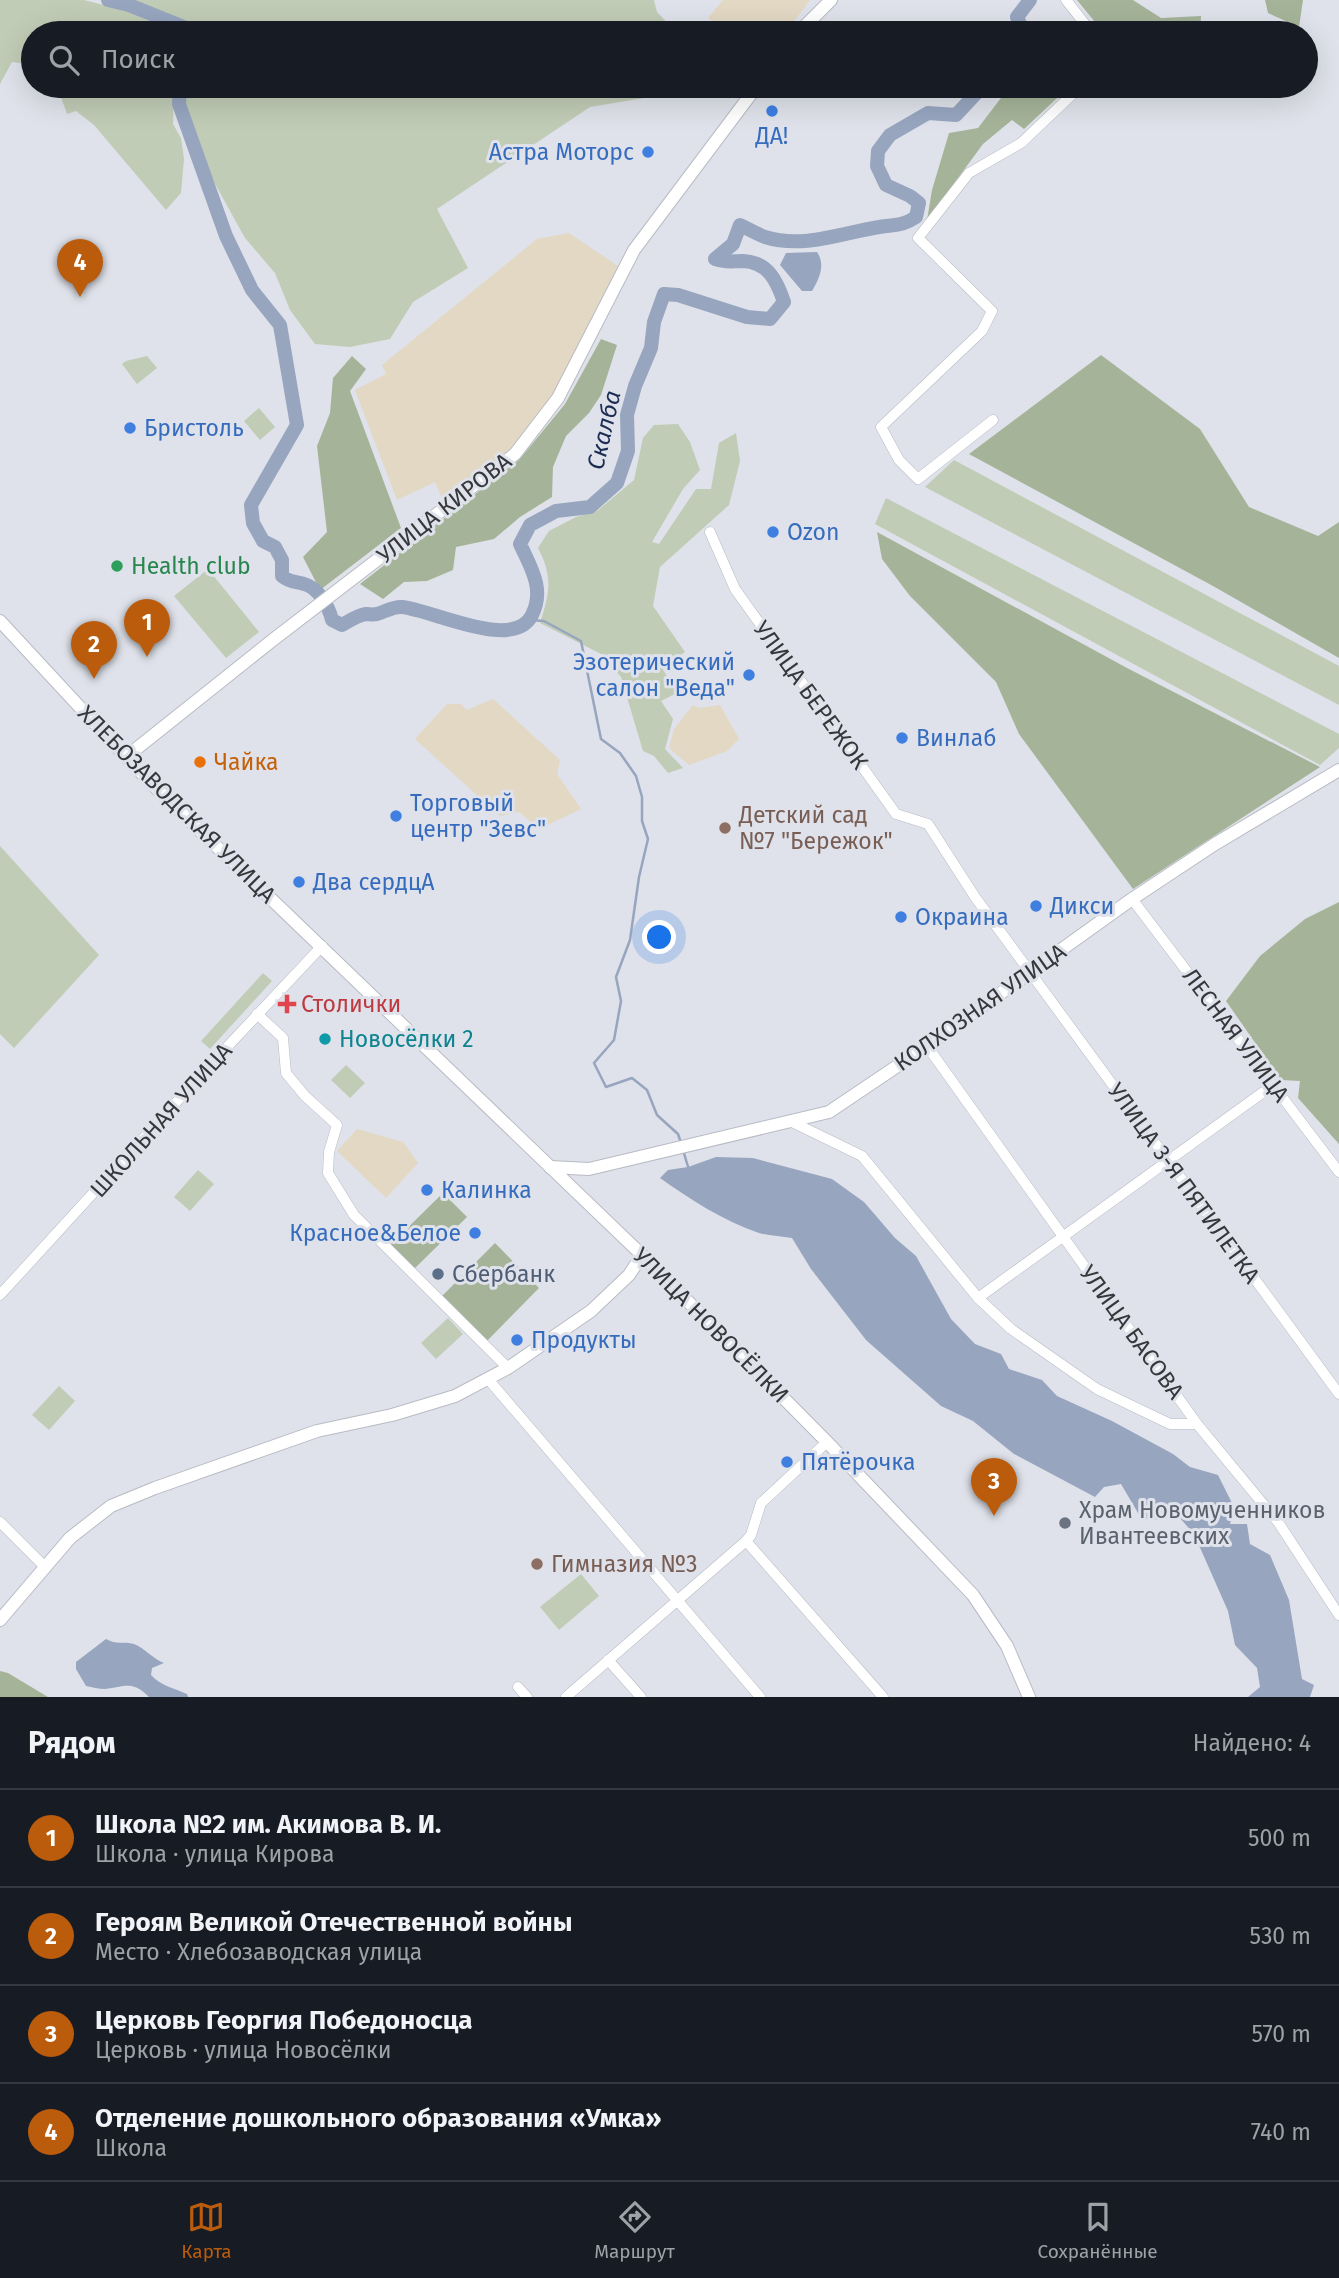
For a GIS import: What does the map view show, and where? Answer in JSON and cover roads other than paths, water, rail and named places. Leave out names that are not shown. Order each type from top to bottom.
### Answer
[{"type":"street","points":[[810,21],[831,0]]},
{"type":"street","points":[[1067,1],[1083,21]]},
{"type":"street","name":"УЛИЦА КИРОВА","points":[[126,757],[515,454],[558,398],[634,250],[748,98]]},
{"type":"street","points":[[993,420],[918,479],[899,460],[881,427],[982,331],[992,311],[918,238],[970,173],[1021,143],[1068,98]]},
{"type":"street","name":"УЛИЦА БЕРЕЖОК","points":[[710,532],[735,589],[896,814],[928,824],[975,897],[1030,972]]},
{"type":"street","name":"ХЛЕБОЗАВОДСКАЯ УЛИЦА","points":[[0,621],[126,757],[358,982]]},
{"type":"street","name":"КОЛХОЗНАЯ УЛИЦА","points":[[550,1167],[589,1170],[829,1112],[927,1046],[1132,899],[1224,839],[1339,770]]},
{"type":"street","name":"ЛЕСНАЯ УЛИЦА","points":[[1132,899],[1339,1172]]},
{"type":"street","name":"ШКОЛЬНАЯ УЛИЦА","points":[[0,1295],[322,946]]},
{"type":"street","name":"УЛИЦА 3-Я ПЯТИЛЕТКА","points":[[1030,972],[1339,1394]]},
{"type":"street","name":"УЛИЦА НОВОСЁЛКИ","points":[[358,982],[642,1255],[827,1442],[973,1595],[1007,1646],[1029,1697]]},
{"type":"street","points":[[257,1014],[283,1038],[286,1073],[305,1096],[337,1125],[329,1152],[328,1173],[354,1215],[508,1368]]},
{"type":"street","name":"УЛИЦА БАСОВА","points":[[927,1046],[1198,1424],[1278,1522],[1339,1615]]},
{"type":"street","points":[[978,1298],[1273,1085]]},
{"type":"street","points":[[790,1121],[862,1156],[978,1298],[1011,1329],[1097,1390],[1170,1424],[1198,1424]]},
{"type":"street","points":[[574,1190],[589,1170]]},
{"type":"street","points":[[0,1620],[70,1538],[111,1506],[317,1431],[392,1415],[454,1396],[508,1368],[591,1311],[624,1281],[642,1255]]},
{"type":"street","points":[[488,1379],[760,1697]]},
{"type":"street","points":[[566,1697],[746,1541],[751,1535],[761,1503],[827,1442]]},
{"type":"street","points":[[0,1522],[46,1567]]},
{"type":"street","points":[[746,1541],[883,1697]]},
{"type":"street","points":[[608,1660],[641,1697]]},
{"type":"street","points":[[518,1687],[527,1697]]},
{"type":"water","points":[[817,252],[821,262],[819,277],[812,291],[802,291],[780,265],[786,253]]},
{"type":"water","points":[[716,1157],[753,1158],[832,1179],[864,1202],[895,1238],[916,1256],[951,1319],[975,1344],[1001,1354],[1009,1369],[1042,1380],[1057,1396],[1112,1421],[1173,1454],[1190,1467],[1218,1475],[1234,1507],[1230,1524],[1247,1524],[1250,1544],[1270,1555],[1289,1600],[1302,1679],[1314,1685],[1310,1697],[1248,1697],[1260,1687],[1257,1668],[1235,1645],[1228,1611],[1194,1534],[1179,1517],[1149,1520],[1138,1513],[1121,1484],[1104,1487],[1095,1497],[1014,1454],[973,1421],[941,1406],[866,1340],[811,1269],[792,1238],[759,1233],[733,1222],[660,1178],[668,1170],[688,1167]]},
{"type":"water","points":[[106,1639],[134,1644],[164,1663],[152,1668],[151,1675],[188,1697],[149,1697],[133,1686],[105,1689],[86,1686],[76,1669],[76,1662]]},
{"type":"waterway","name":"Скалба","points":[[108,0],[129,5],[169,21]]},
{"type":"waterway","name":"Скалба","points":[[1019,21],[1017,17],[1030,0]]},
{"type":"waterway","name":"Скалба","points":[[179,98],[179,104],[226,236],[252,290],[280,325],[297,425],[251,505],[253,523],[263,541],[275,547],[282,560],[282,576],[314,589],[326,604],[332,620],[342,625],[363,615],[402,607],[491,630],[508,630],[523,625],[536,605],[535,579],[520,544],[530,525],[556,511],[590,507],[617,483],[628,451],[627,415],[635,386],[651,348],[654,322],[664,294],[678,295],[747,317],[770,319],[784,302],[770,274],[752,262],[715,259],[733,244],[740,225],[765,237],[808,241],[898,225],[911,220],[916,217],[919,203],[886,185],[877,166],[878,151],[890,135],[928,113],[956,115],[972,98]]},
{"type":"waterway","points":[[529,620],[544,621],[581,641],[601,739],[620,753],[636,776],[642,797],[642,821],[648,839],[639,877],[630,940],[616,977],[621,1001],[614,1040],[594,1063],[606,1087],[632,1078],[647,1090],[657,1115],[678,1134],[681,1143]]},
{"type":"waterway","points":[[683,1150],[689,1170]]},
{"type":"place","name":"ДА!","points":[[772,111]]},
{"type":"place","name":"Астра Моторс","points":[[648,152]]},
{"type":"place","name":"Отделение дошкольного образования «Умка»","points":[[80,297]]},
{"type":"place","name":"Бристоль","points":[[130,428]]},
{"type":"place","name":"Ozon","points":[[773,532]]},
{"type":"place","name":"Health club","points":[[117,566]]},
{"type":"place","name":"Школа №2 им. Акимова В. И.","points":[[147,657]]},
{"type":"place","name":"Эзотерический салон \"Веда\"","points":[[749,675]]},
{"type":"place","name":"Героям Великой Отечественной войны","points":[[94,679]]},
{"type":"place","name":"Винлаб","points":[[902,738]]},
{"type":"place","name":"Чайка","points":[[200,762]]},
{"type":"place","name":"Торговый центр \"Зевс\"","points":[[396,816]]},
{"type":"place","name":"Детский сад №7 \"Бережок\"","points":[[725,828]]},
{"type":"place","name":"Два сердцА","points":[[299,882]]},
{"type":"place","name":"Дикси","points":[[1036,906]]},
{"type":"place","name":"Окраина","points":[[901,917]]},
{"type":"place","name":"Столички","points":[[287,1004]]},
{"type":"place","name":"Новосёлки 2","points":[[325,1039]]},
{"type":"place","name":"Калинка","points":[[427,1190]]},
{"type":"place","name":"Красное&Белое","points":[[475,1233]]},
{"type":"place","name":"Сбербанк","points":[[438,1274]]},
{"type":"place","name":"Продукты","points":[[517,1340]]},
{"type":"place","name":"Пятёрочка","points":[[787,1462]]},
{"type":"place","name":"Церковь Георгия Победоносца","points":[[994,1516]]},
{"type":"place","name":"Храм Новомученников Ивантеевских","points":[[1065,1523]]},
{"type":"place","name":"Гимназия №3","points":[[537,1564]]}]
